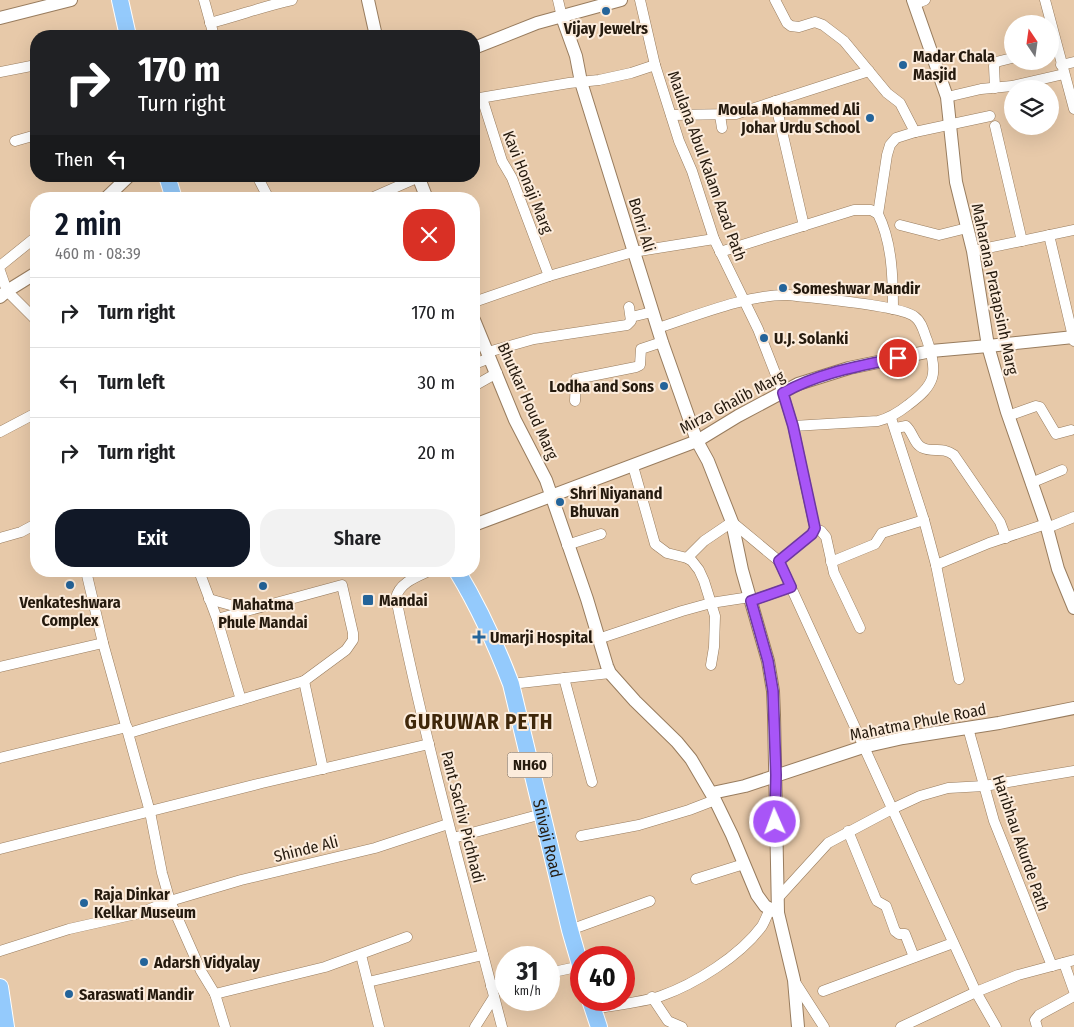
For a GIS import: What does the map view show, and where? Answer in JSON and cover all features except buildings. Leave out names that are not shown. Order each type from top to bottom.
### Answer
[{"type":"highway","points":[[120,0],[127,30]]},
{"type":"highway","name":"Shivaji Road","points":[[461,577],[476,601],[496,645],[510,684],[575,946]]},
{"type":"highway","points":[[0,987],[6,1027]]},
{"type":"highway","points":[[594,1011],[599,1027]]},
{"type":"street","points":[[0,18],[71,0]]},
{"type":"street","points":[[204,0],[212,30]]},
{"type":"street","points":[[210,23],[292,0]]},
{"type":"street","points":[[368,0],[375,30]]},
{"type":"street","points":[[558,0],[562,17]]},
{"type":"street","points":[[480,46],[537,24],[621,0]]},
{"type":"street","name":"Maulana Abul Kalam Azad Path","points":[[640,0],[655,65],[679,142],[692,171],[714,239],[768,352],[783,393],[793,426],[815,528]]},
{"type":"street","points":[[775,0],[787,23],[791,26],[799,27],[815,22],[823,25],[844,41],[887,93],[900,102],[915,132]]},
{"type":"street","points":[[1045,0],[1048,15]]},
{"type":"street","name":"Maharana Pratapsinh Marg","points":[[918,1],[947,96],[956,182],[973,251],[988,346],[1008,416],[1046,526],[1058,568],[1074,608]]},
{"type":"street","name":"Bohri Ali","points":[[562,17],[576,56],[581,82],[662,342],[696,441],[708,461],[732,522],[750,599],[768,661],[773,691],[776,775],[774,794],[778,869],[775,907]]},
{"type":"street","points":[[995,88],[994,66],[996,62],[1004,60]]},
{"type":"street","points":[[1059,61],[1074,109]]},
{"type":"street","points":[[947,96],[1012,86],[1063,69],[1074,62]]},
{"type":"street","points":[[0,72],[30,65]]},
{"type":"street","points":[[480,99],[631,74],[655,65]]},
{"type":"street","points":[[671,115],[736,114],[869,71]]},
{"type":"street","points":[[775,101],[804,226]]},
{"type":"street","name":"Kavi Honaji Marg","points":[[480,104],[502,161],[512,178],[549,276]]},
{"type":"street","points":[[720,114],[722,128]]},
{"type":"street","points":[[893,309],[893,281],[886,237],[878,214],[890,146],[896,138],[915,132],[990,116]]},
{"type":"street","points":[[995,126],[1022,241]]},
{"type":"street","points":[[15,141],[30,137]]},
{"type":"street","points":[[112,192],[123,182]]},
{"type":"street","points":[[384,192],[405,182]]},
{"type":"street","points":[[720,252],[854,210],[871,210],[878,214]]},
{"type":"street","points":[[900,225],[939,235],[967,228]]},
{"type":"street","points":[[973,251],[1074,230]]},
{"type":"street","points":[[1049,235],[1074,338]]},
{"type":"street","points":[[480,300],[549,276],[633,252],[714,239]]},
{"type":"street","points":[[0,266],[30,242]]},
{"type":"street","points":[[0,271],[3,294],[30,315]]},
{"type":"street","points":[[3,294],[30,277]]},
{"type":"street","points":[[658,328],[774,294],[893,309],[916,317],[921,324],[931,351],[933,370],[932,382],[928,389],[891,418],[878,421],[793,426]]},
{"type":"street","points":[[480,360],[489,355],[534,339],[627,325],[632,321],[630,312],[652,312]]},
{"type":"street","name":"Bhutkar Houd Marg","points":[[480,334],[515,420],[546,480],[587,599],[605,662],[610,672],[635,701],[677,742],[690,759],[713,796],[757,895],[764,906],[775,907]]},
{"type":"street","name":"Mirza Ghalib Marg","points":[[480,523],[696,441],[798,384],[849,368],[931,351],[1074,338]]},
{"type":"street","points":[[576,401],[576,379],[636,367],[641,362],[641,349],[662,342]]},
{"type":"street","points":[[480,383],[497,373]]},
{"type":"street","points":[[1008,416],[1036,406],[1040,407],[1056,434],[1071,430]]},
{"type":"street","points":[[0,432],[30,416]]},
{"type":"street","points":[[891,418],[896,428],[936,565],[959,679]]},
{"type":"street","points":[[896,428],[906,426],[910,429],[918,445],[922,448],[942,449],[954,454],[1000,522],[1006,538]]},
{"type":"street","points":[[633,466],[655,544],[667,553],[692,560],[699,570],[715,616],[711,666]]},
{"type":"street","points":[[1031,483],[1062,470]]},
{"type":"street","points":[[936,565],[1006,538],[1074,517]]},
{"type":"street","points":[[831,562],[876,544],[882,533],[924,520]]},
{"type":"street","points":[[687,558],[704,541],[732,522],[779,561],[953,943],[976,992],[996,1027]]},
{"type":"street","points":[[0,538],[30,527]]},
{"type":"street","points":[[779,561],[812,534],[815,528],[822,531],[826,537],[834,573],[860,628]]},
{"type":"street","points":[[567,545],[601,534]]},
{"type":"street","points":[[87,577],[103,643],[150,812],[162,873],[170,901],[201,971],[215,994],[225,1027]]},
{"type":"street","points":[[201,577],[217,619],[241,700]]},
{"type":"street","name":"Pant Sachiv Pichhadi","points":[[418,577],[398,590],[396,598],[411,674],[448,824],[502,1027]]},
{"type":"street","points":[[0,758],[128,730],[304,681],[346,650],[353,640],[342,585],[217,619]]},
{"type":"street","points":[[598,639],[711,603],[750,599],[791,587]]},
{"type":"street","points":[[209,599],[248,610]]},
{"type":"street","points":[[0,667],[103,643]]},
{"type":"street","points":[[510,684],[610,672]]},
{"type":"street","points":[[564,678],[592,782]]},
{"type":"street","points":[[304,681],[323,769]]},
{"type":"street","name":"Mahatma Phule Road","points":[[713,796],[863,747],[903,738],[999,723],[1074,708]]},
{"type":"street","name":"Haribhau Akurde Path","points":[[968,728],[994,821],[1052,966]]},
{"type":"street","points":[[0,850],[429,744]]},
{"type":"street","points":[[635,999],[660,996],[696,980],[735,954],[762,926],[775,907],[828,843],[892,808],[920,796],[948,788],[984,786],[1074,771]]},
{"type":"street","points":[[581,836],[639,825],[713,796]]},
{"type":"street","points":[[453,838],[542,814]]},
{"type":"street","name":"Shinde Ali","points":[[0,951],[70,929],[140,913],[170,901],[241,880],[375,848],[448,824]]},
{"type":"street","points":[[848,831],[877,901],[886,906],[895,931],[899,934],[904,934],[914,957]]},
{"type":"street","points":[[696,879],[744,864]]},
{"type":"street","points":[[570,930],[650,901]]},
{"type":"street","points":[[775,907],[794,980],[798,1027]]},
{"type":"street","points":[[215,994],[325,967],[407,937]]},
{"type":"street","points":[[823,991],[953,943]]},
{"type":"street","points":[[361,955],[377,1026]]},
{"type":"street","points":[[368,982],[484,955]]},
{"type":"street","points":[[901,1027],[976,992],[1018,975],[1069,962],[1074,991]]},
{"type":"street","points":[[794,980],[824,1027]]},
{"type":"street","points":[[1037,1027],[1035,1020],[1039,1015],[1074,996]]},
{"type":"street","points":[[475,1027],[494,997]]},
{"type":"street","points":[[652,997],[668,1021],[682,1027]]},
{"type":"place","name":"Vijay Jewelrs","points":[[606,11]]},
{"type":"place","name":"Madar Chala Masjid","points":[[903,65]]},
{"type":"place","name":"Moula Mohammed Ali Johar Urdu School","points":[[870,118]]},
{"type":"place","name":"Someshwar Mandir","points":[[783,288]]},
{"type":"place","name":"U.J. Solanki","points":[[764,338]]},
{"type":"place","name":"Lodha and Sons","points":[[664,386]]},
{"type":"place","name":"Shri Niyanand Bhuvan","points":[[560,502]]},
{"type":"place","name":"Venkateshwara Complex","points":[[70,585]]},
{"type":"place","name":"Mahatma Phule Mandai","points":[[263,586]]},
{"type":"place","name":"Mandai","points":[[368,600]]},
{"type":"place","name":"Umarji Hospital","points":[[479,637]]},
{"type":"place","name":"Raja Dinkar Kelkar Museum","points":[[84,903]]},
{"type":"place","name":"Adarsh Vidyalay","points":[[144,962]]},
{"type":"place","name":"Saraswati Mandir","points":[[69,994]]},
{"type":"district","name":"GURUWAR PETH","points":[[479,722]]},
{"type":"route","points":[[775,822],[774,794],[776,775],[773,735],[773,691],[768,661],[751,601],[791,587],[779,561],[812,534],[815,528],[793,426],[783,393],[798,384],[849,368],[898,358]]}]
